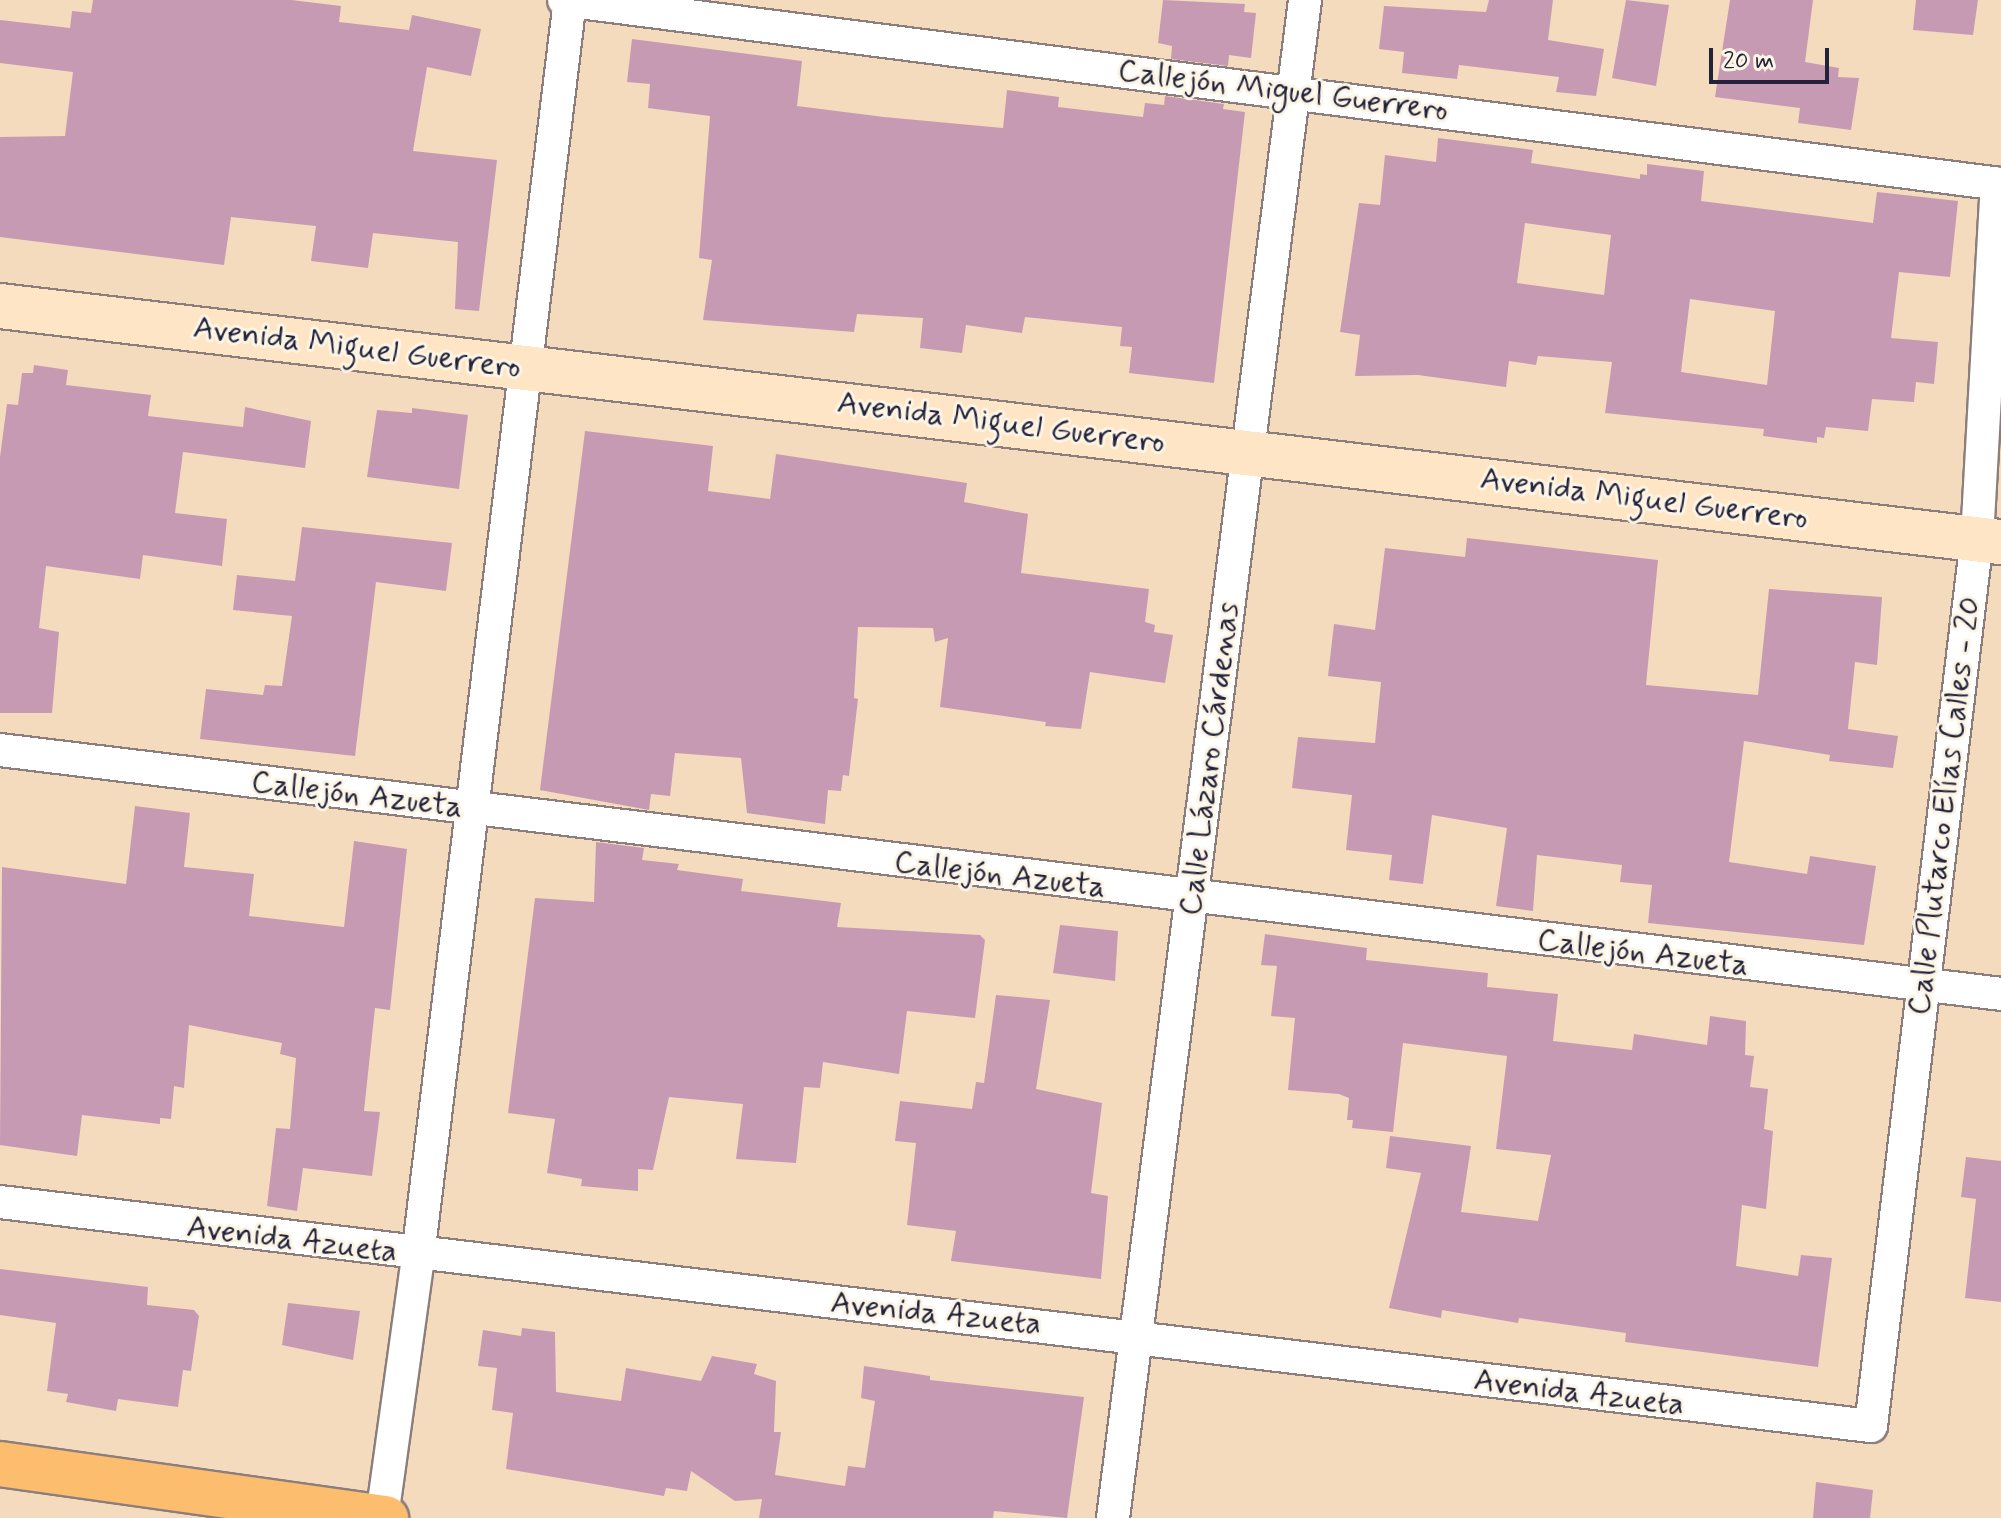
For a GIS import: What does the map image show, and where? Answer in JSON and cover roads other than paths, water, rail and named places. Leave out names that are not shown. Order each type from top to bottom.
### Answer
[{"type":"main road","points":[[0,1464],[384,1518]]},
{"type":"street","name":"Callejón Miguel Guerrero","points":[[568,0],[1999,184]]},
{"type":"street","points":[[384,1518],[568,0]]},
{"type":"street","name":"Calle Lázaro Cárdenas","points":[[1113,1518],[1305,0]]},
{"type":"street","name":"Calle Plutarco Elías Calles - 20","points":[[1871,1426],[1922,987],[1989,541],[1999,184]]},
{"type":"street","name":"Avenida Miguel Guerrero","points":[[0,306],[1249,451],[1989,541]]},
{"type":"street","name":"Callejón Azueta","points":[[0,750],[1193,899],[2001,994]]},
{"type":"street","name":"Avenida Azueta","points":[[0,1202],[418,1256],[1138,1337],[1871,1426]]}]
